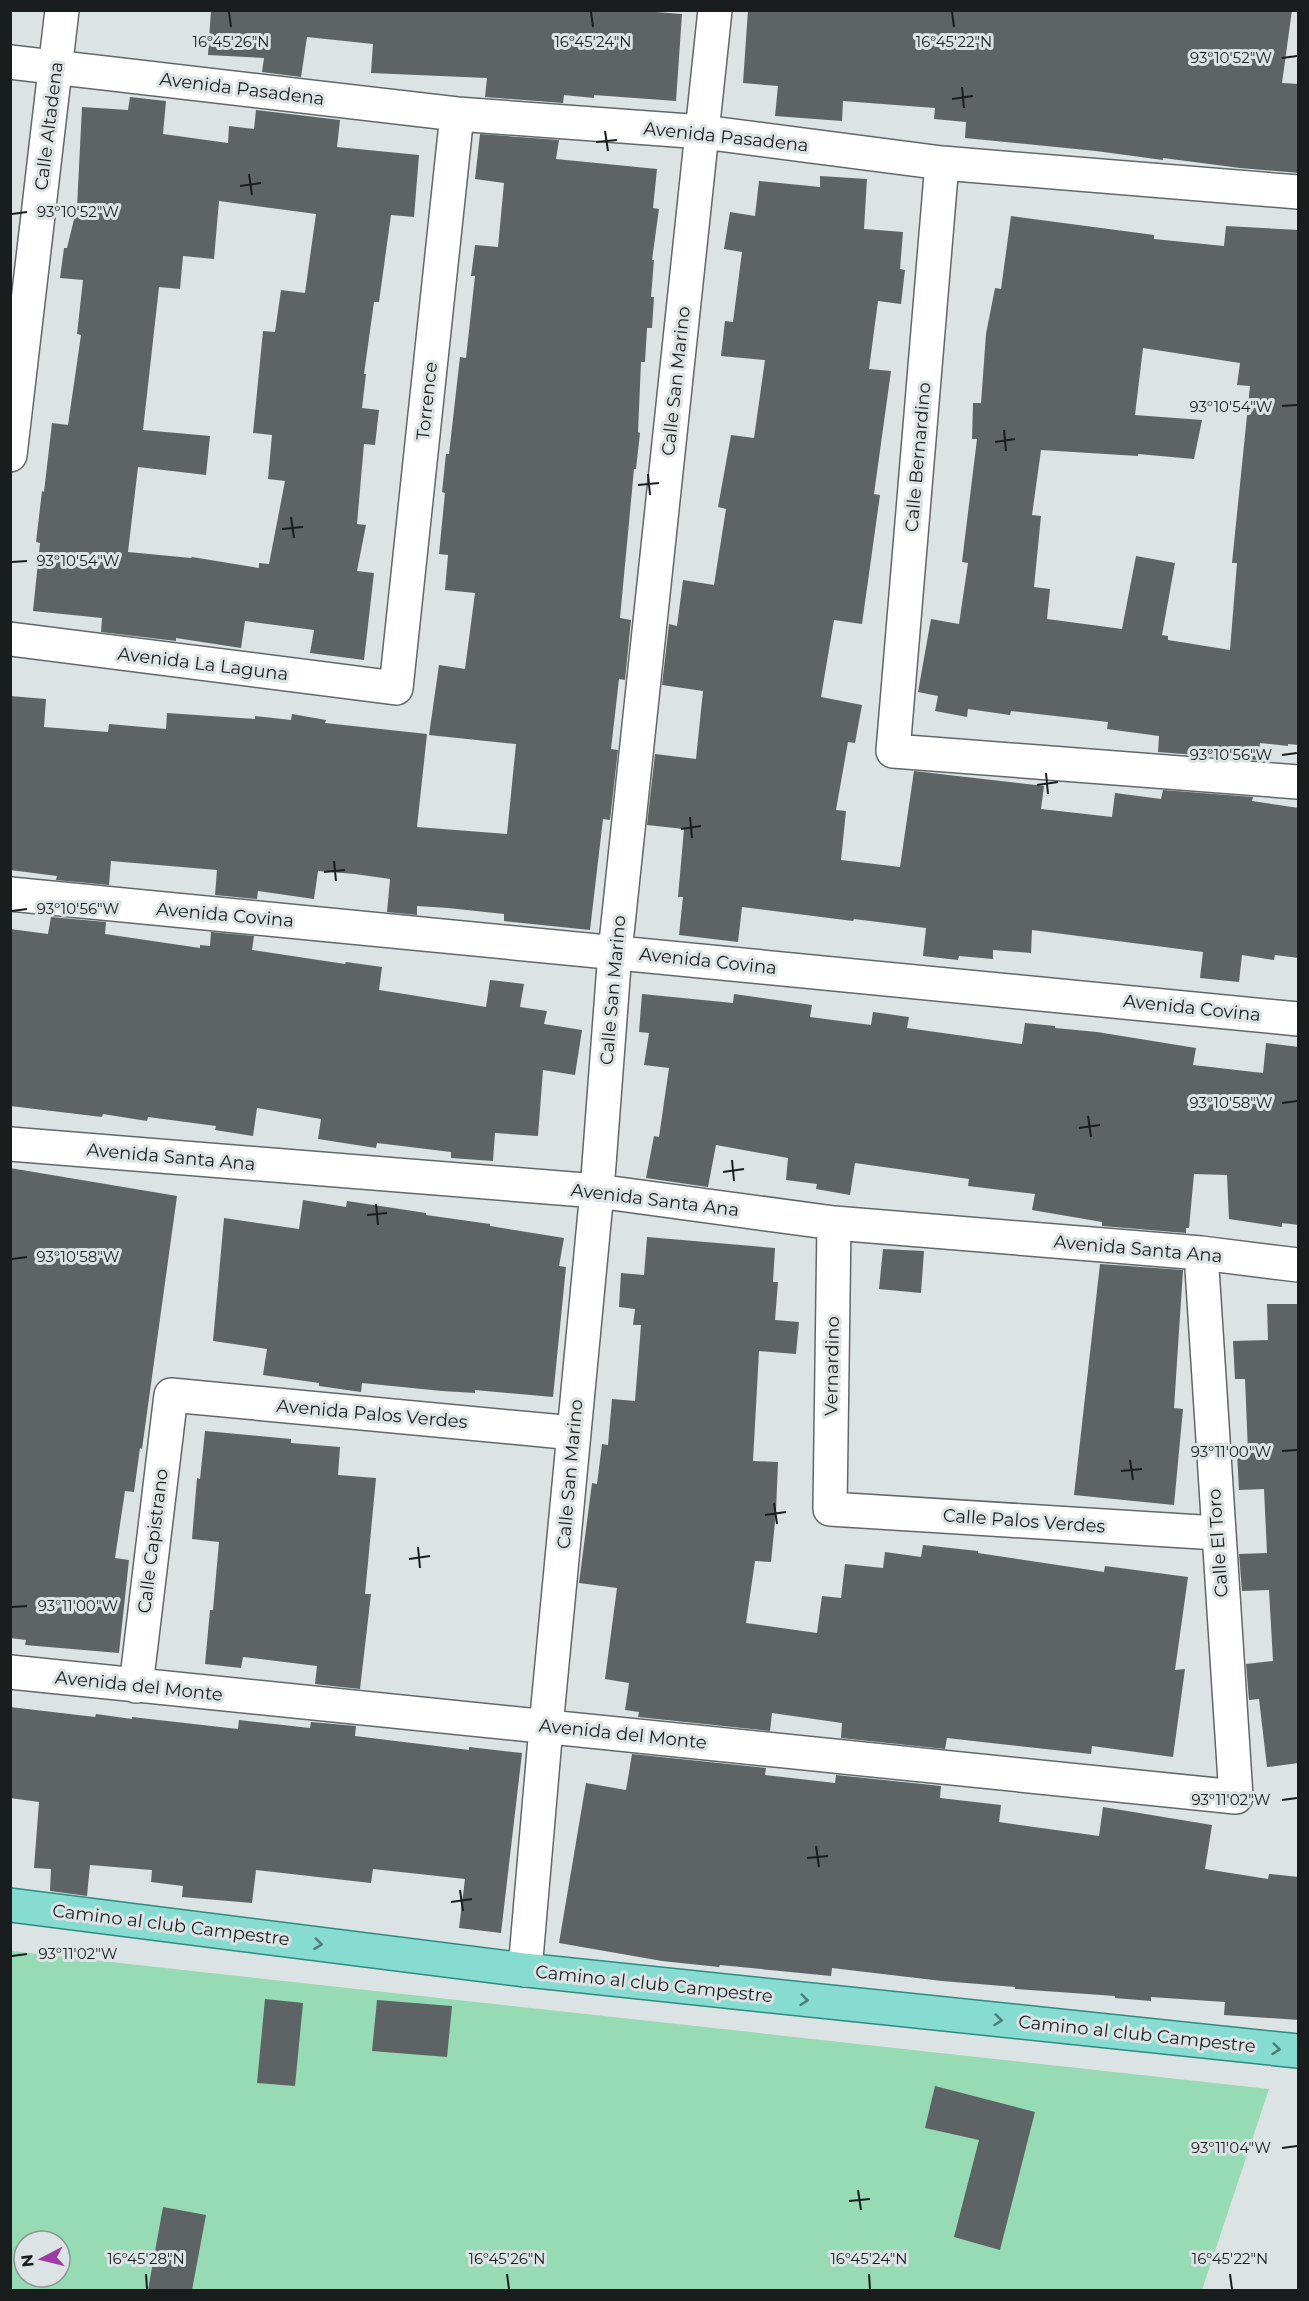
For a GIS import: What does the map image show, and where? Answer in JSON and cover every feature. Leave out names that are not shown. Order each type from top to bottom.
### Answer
[{"type":"main road","name":"Camino al club Campestre","points":[[10,1905],[525,1971],[1299,2051]]},
{"type":"street","name":"Calle Altadena","points":[[10,455],[62,10]]},
{"type":"street","name":"Calle San Marino","points":[[525,1971],[597,1191],[615,952],[715,10]]},
{"type":"street","name":"Avenida Pasadena","points":[[10,62],[457,114],[703,132],[942,163],[1299,192]]},
{"type":"street","name":"Torrence","points":[[396,688],[457,114]]},
{"type":"street","name":"Calle Bernardino","points":[[942,163],[893,751],[1299,782]]},
{"type":"street","name":"Avenida La Laguna","points":[[10,639],[396,688]]},
{"type":"street","name":"Avenida Covina","points":[[10,894],[1299,1019]]},
{"type":"street","name":"Avenida Santa Ana","points":[[10,1144],[597,1191],[834,1223],[1201,1253],[1299,1265]]},
{"type":"street","name":"Vernardino","points":[[830,1509],[834,1223]]},
{"type":"street","name":"Calle El Toro","points":[[1201,1253],[1217,1533],[1236,1797]]},
{"type":"street","name":"Avenida Palos Verdes","points":[[171,1395],[574,1433]]},
{"type":"street","name":"Calle Capistrano","points":[[136,1686],[171,1395]]},
{"type":"street","name":"Calle Palos Verdes","points":[[830,1509],[1217,1533]]},
{"type":"street","name":"Avenida del Monte","points":[[10,1672],[1236,1797]]},
{"type":"green space","points":[[11,1951],[1269,2089],[1202,2290],[11,2290]]},
{"type":"building","points":[[211,10],[630,10],[682,14],[676,101],[564,95],[563,103],[485,97],[487,78],[371,73],[373,44],[307,37],[301,77],[262,72],[264,58],[208,55]]},
{"type":"building","points":[[748,10],[1292,10],[1282,83],[1299,84],[1299,173],[965,138],[966,122],[934,119],[935,108],[843,101],[842,121],[775,116],[778,86],[743,83]]},
{"type":"building","points":[[130,97],[166,101],[163,134],[228,143],[229,126],[254,129],[256,110],[340,120],[337,147],[419,155],[414,217],[391,215],[379,302],[374,302],[364,374],[366,374],[362,408],[379,410],[375,445],[364,444],[357,524],[366,525],[357,571],[374,573],[364,660],[310,653],[314,630],[245,621],[241,648],[176,638],[176,641],[101,632],[102,618],[33,611],[40,543],[36,542],[52,423],[68,425],[81,335],[77,334],[83,280],[60,278],[64,248],[67,248],[77,207],[82,107],[128,110]],"holes":[[[219,201],[316,214],[305,293],[281,290],[275,332],[263,331],[253,433],[272,435],[268,479],[285,481],[269,564],[259,563],[259,568],[192,557],[128,552],[138,467],[206,475],[210,436],[143,430],[159,287],[180,289],[183,256],[214,259]]]},
{"type":"building","points":[[480,134],[559,140],[556,159],[657,169],[653,208],[659,209],[652,260],[654,260],[651,297],[654,297],[652,328],[647,328],[645,362],[641,362],[638,432],[640,433],[636,469],[634,469],[620,618],[631,620],[625,680],[619,679],[611,749],[618,750],[610,820],[603,819],[590,930],[504,921],[504,914],[448,908],[417,906],[417,915],[387,912],[390,879],[355,874],[318,871],[314,899],[258,891],[257,899],[215,895],[217,870],[111,861],[109,885],[56,880],[57,876],[10,870],[10,696],[46,699],[44,727],[108,732],[109,724],[166,729],[167,713],[255,719],[255,716],[291,720],[292,714],[326,720],[325,723],[427,734],[417,827],[507,834],[516,744],[429,735],[439,665],[465,669],[475,593],[445,590],[448,555],[439,554],[446,454],[449,454],[460,357],[466,358],[475,276],[471,276],[475,245],[498,247],[504,183],[475,179]]},
{"type":"building","points":[[820,176],[867,179],[864,229],[903,232],[900,269],[905,270],[901,304],[878,301],[869,369],[891,371],[874,494],[880,495],[862,624],[834,620],[821,697],[862,705],[855,743],[848,742],[836,810],[846,811],[841,860],[900,867],[914,771],[1044,786],[1041,809],[1112,817],[1115,793],[1161,799],[1163,790],[1253,797],[1252,801],[1299,808],[1299,958],[1275,955],[1274,960],[1242,955],[1239,982],[1200,978],[1203,952],[1032,930],[1031,953],[993,950],[993,959],[959,956],[958,960],[923,956],[926,928],[742,907],[738,942],[679,935],[683,897],[678,897],[684,829],[647,825],[655,754],[696,759],[703,691],[662,685],[669,624],[677,626],[683,580],[714,585],[726,509],[718,507],[731,435],[754,438],[765,360],[721,356],[725,321],[733,322],[742,252],[724,249],[730,212],[755,216],[759,181],[820,187]]},
{"type":"building","points":[[1011,216],[1154,235],[1154,239],[1224,246],[1226,226],[1299,230],[1299,745],[1260,743],[1258,760],[1158,752],[1159,736],[1107,729],[1108,722],[1011,711],[1010,715],[968,709],[967,717],[935,711],[938,696],[918,692],[931,619],[959,624],[968,563],[962,562],[977,439],[972,439],[973,403],[981,403],[986,334],[995,288],[1001,289]],"holes":[[[1143,348],[1240,363],[1237,385],[1250,386],[1232,563],[1237,563],[1230,650],[1168,640],[1168,636],[1162,635],[1175,563],[1136,556],[1122,629],[1047,619],[1050,589],[1034,587],[1041,516],[1032,515],[1041,450],[1194,459],[1202,420],[1135,415]]]},
{"type":"building","points":[[51,917],[106,922],[105,934],[200,948],[200,945],[210,946],[211,932],[254,936],[252,950],[345,964],[346,962],[382,967],[379,990],[486,1007],[490,980],[524,984],[520,1007],[547,1011],[544,1024],[582,1030],[575,1075],[543,1070],[538,1136],[495,1133],[493,1161],[451,1158],[451,1152],[377,1143],[376,1148],[318,1139],[321,1119],[257,1108],[253,1136],[215,1130],[216,1126],[148,1117],[147,1121],[103,1114],[102,1117],[10,1106],[10,929],[48,934]]},
{"type":"building","points":[[642,994],[733,1003],[734,994],[812,1005],[810,1017],[871,1025],[873,1012],[909,1017],[907,1028],[1022,1044],[1025,1023],[1055,1026],[1055,1028],[1097,1032],[1196,1048],[1193,1065],[1263,1073],[1266,1043],[1299,1047],[1299,1225],[1282,1223],[1282,1227],[1229,1219],[1227,1175],[1194,1174],[1189,1228],[1186,1228],[1186,1233],[1102,1226],[1102,1222],[1032,1210],[1035,1194],[968,1186],[969,1179],[855,1163],[850,1195],[816,1189],[817,1184],[786,1180],[788,1158],[716,1145],[708,1187],[646,1178],[654,1136],[659,1137],[669,1068],[644,1065],[649,1033],[639,1032]]},
{"type":"building","points":[[10,1168],[177,1196],[142,1449],[140,1448],[134,1492],[125,1491],[115,1558],[129,1560],[119,1653],[25,1645],[26,1640],[10,1638]]},
{"type":"building","points":[[303,1200],[346,1207],[347,1201],[564,1238],[559,1266],[566,1267],[553,1397],[475,1390],[475,1393],[442,1391],[362,1383],[361,1392],[319,1386],[319,1383],[263,1375],[267,1349],[213,1341],[224,1218],[299,1229]]},
{"type":"building","points":[[647,1237],[775,1248],[773,1282],[778,1282],[775,1320],[799,1322],[796,1354],[759,1351],[753,1461],[778,1462],[776,1512],[771,1562],[755,1561],[746,1623],[817,1633],[822,1596],[841,1598],[845,1564],[883,1568],[885,1552],[921,1557],[923,1545],[978,1551],[978,1553],[1104,1572],[1105,1566],[1188,1577],[1175,1670],[1185,1669],[1173,1757],[1092,1746],[1091,1754],[947,1738],[945,1749],[841,1738],[842,1723],[772,1713],[770,1731],[638,1717],[639,1712],[625,1710],[629,1683],[605,1679],[617,1588],[579,1583],[592,1483],[597,1484],[602,1444],[608,1445],[612,1399],[635,1401],[641,1325],[633,1325],[635,1309],[619,1307],[621,1273],[644,1275]]},
{"type":"building","points":[[883,1249],[924,1251],[921,1293],[879,1289]]},
{"type":"building","points":[[1100,1264],[1183,1270],[1174,1408],[1183,1409],[1174,1505],[1074,1495]]},
{"type":"building","points":[[1267,1304],[1299,1304],[1299,1763],[1267,1767],[1259,1699],[1249,1700],[1246,1664],[1273,1661],[1269,1590],[1242,1591],[1239,1554],[1267,1553],[1264,1489],[1239,1490],[1237,1453],[1248,1452],[1245,1379],[1235,1379],[1233,1341],[1268,1340]]},
{"type":"building","points":[[205,1431],[291,1439],[291,1443],[340,1447],[338,1475],[376,1478],[365,1594],[371,1594],[360,1689],[315,1684],[317,1666],[243,1657],[241,1668],[205,1664],[219,1542],[192,1539],[197,1478],[200,1479]]},
{"type":"building","points":[[10,1707],[238,1729],[239,1720],[310,1728],[311,1722],[356,1726],[355,1736],[469,1750],[469,1747],[522,1753],[501,1933],[459,1928],[465,1879],[373,1869],[371,1883],[256,1870],[252,1903],[182,1897],[183,1886],[151,1882],[152,1870],[90,1865],[87,1896],[50,1891],[51,1869],[34,1868],[39,1802],[10,1798]]},
{"type":"building","points":[[632,1754],[766,1768],[765,1775],[835,1783],[836,1775],[941,1786],[940,1798],[1001,1805],[999,1822],[1099,1836],[1103,1807],[1212,1825],[1205,1869],[1268,1879],[1269,1874],[1299,1877],[1299,2020],[1224,2015],[1225,2002],[1151,1997],[1151,2001],[1115,1998],[1115,1996],[1015,1989],[1015,1987],[832,1968],[831,1976],[720,1965],[719,1967],[662,1961],[559,1943],[586,1783],[626,1790]]},
{"type":"building","points":[[265,1999],[303,2003],[295,2086],[257,2083]]},
{"type":"building","points":[[377,2000],[452,2006],[447,2057],[372,2051]]},
{"type":"building","points":[[935,2086],[1035,2112],[1000,2250],[954,2237],[979,2140],[925,2128]]},
{"type":"building","points":[[163,2207],[206,2215],[192,2290],[148,2290]]}]
